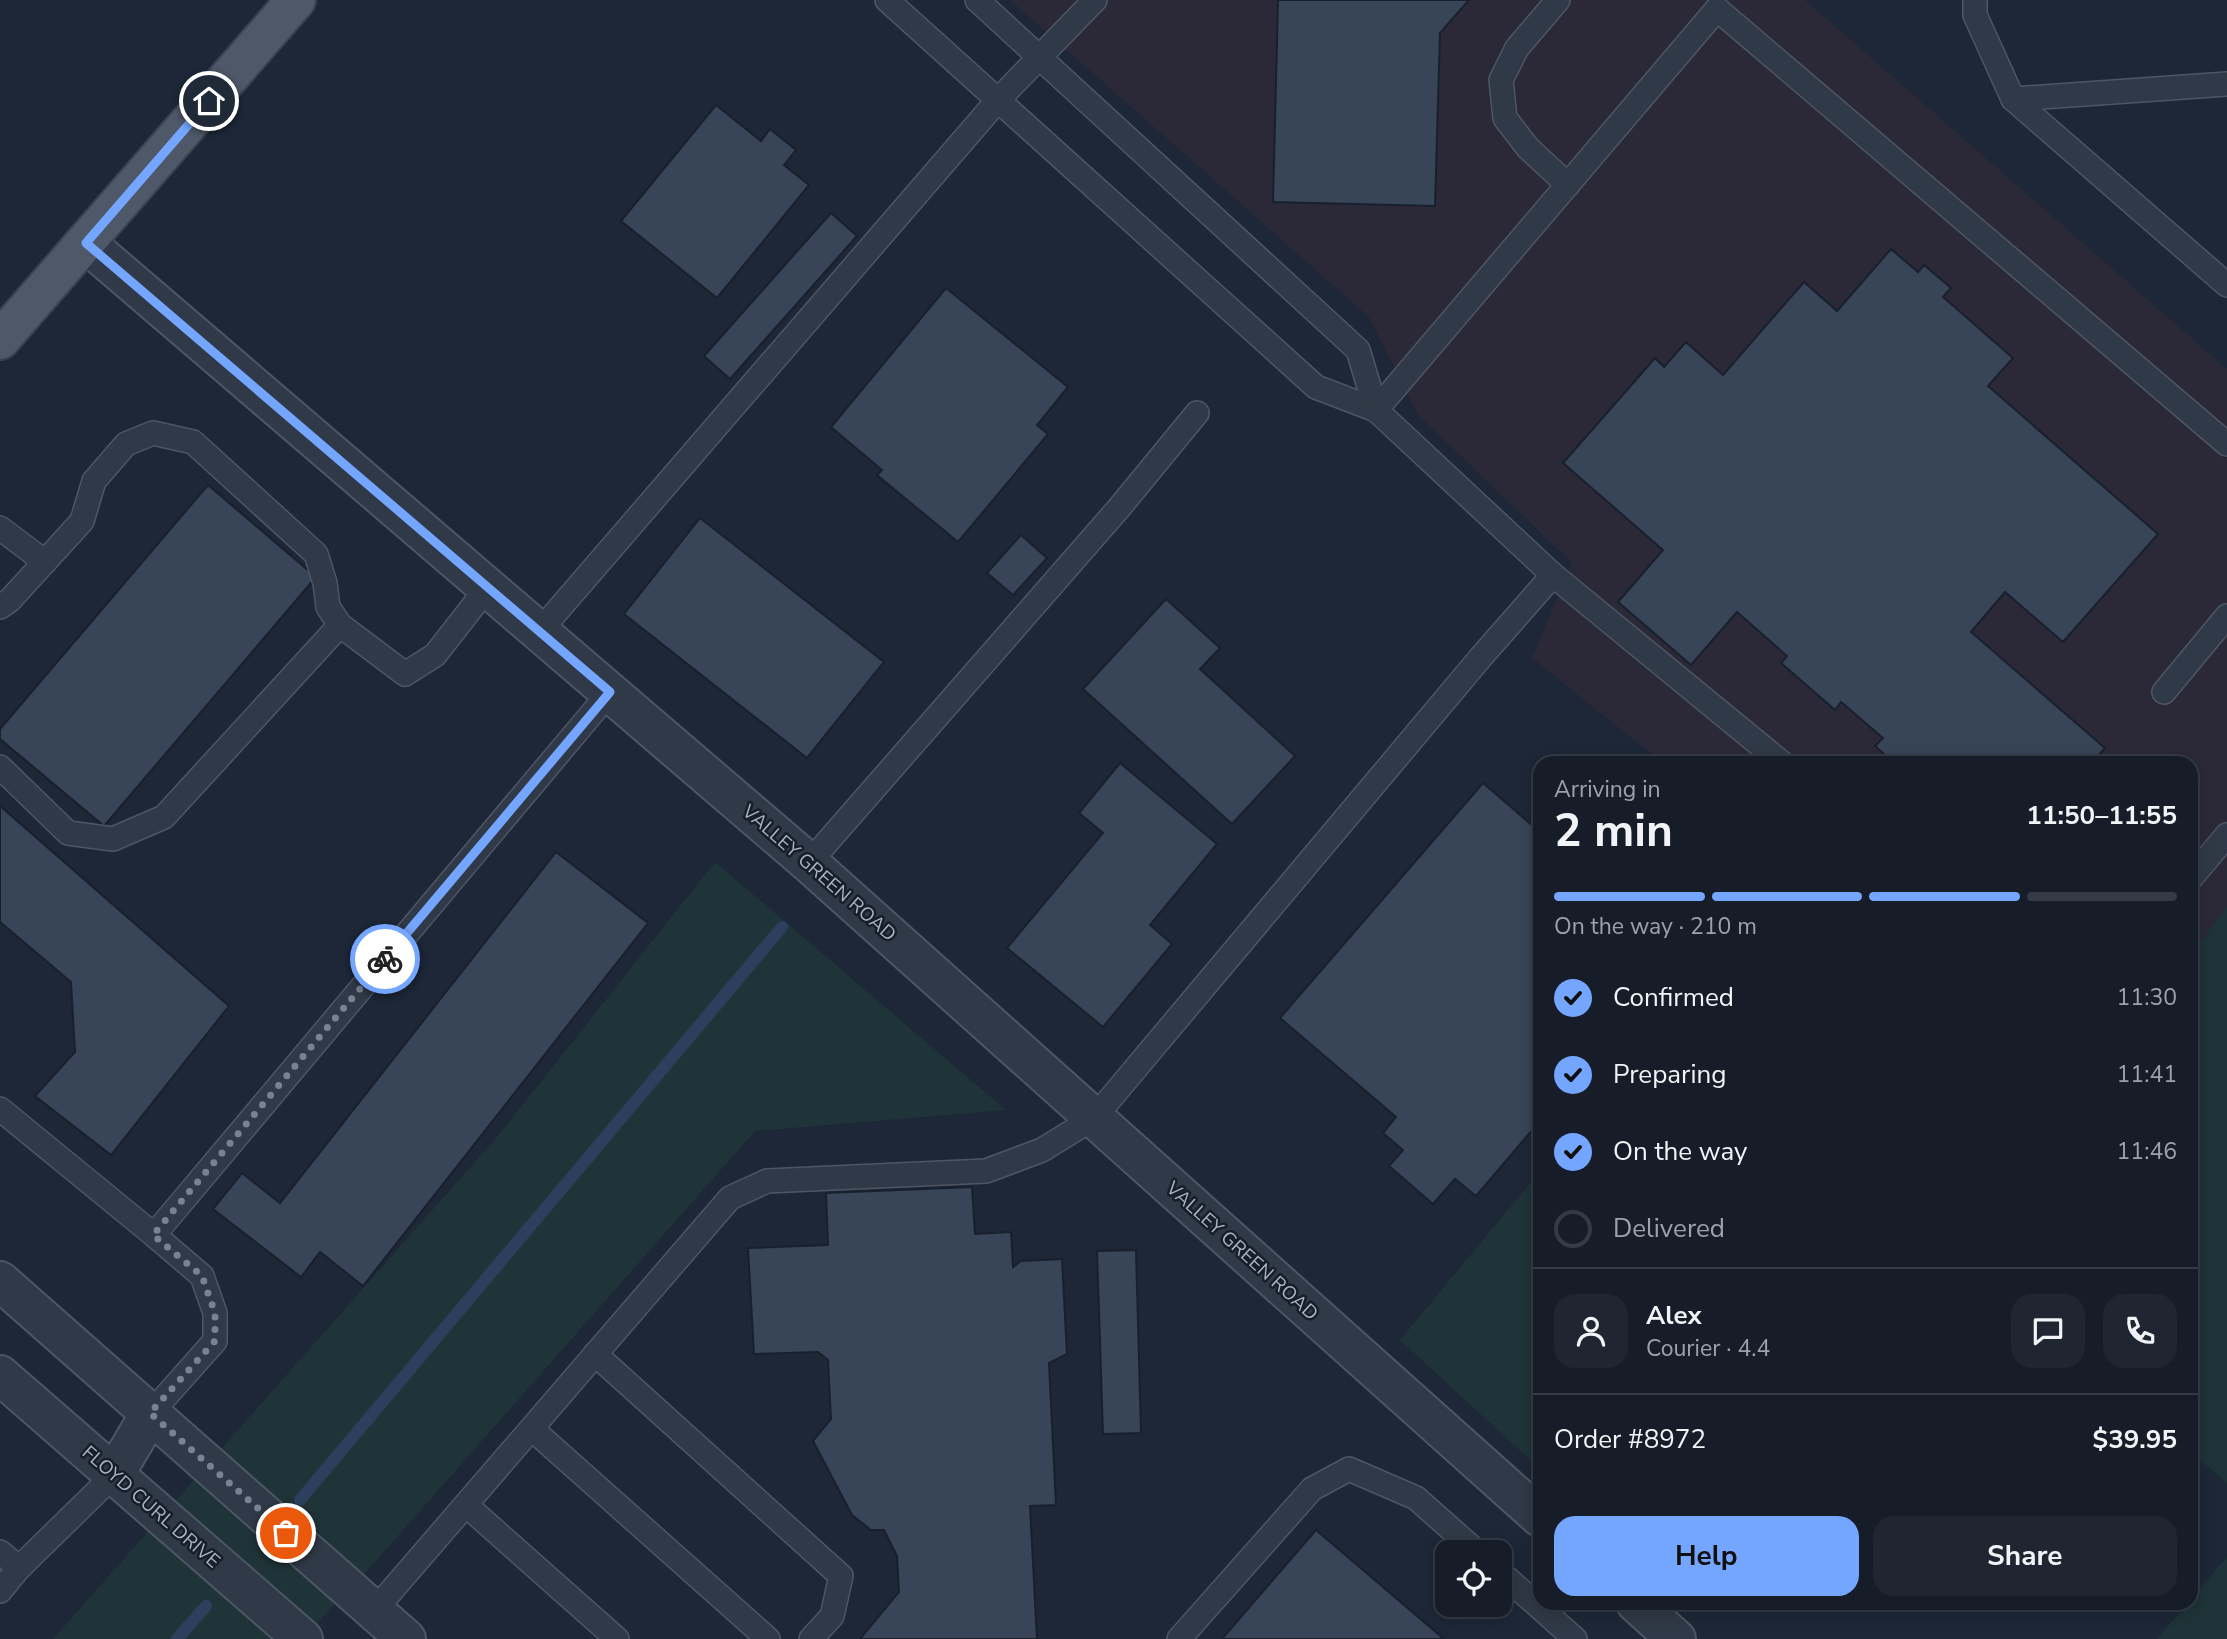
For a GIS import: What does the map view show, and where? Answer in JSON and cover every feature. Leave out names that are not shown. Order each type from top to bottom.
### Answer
[{"type":"main road","points":[[0,340],[296,0]]},
{"type":"street","name":"VALLEY GREEN ROAD","points":[[86,243],[810,863],[1533,1511]]},
{"type":"street","points":[[0,1281],[406,1639]]},
{"type":"street","name":"FLOYD CURL DRIVE","points":[[0,1375],[303,1639]]},
{"type":"street","points":[[114,1475],[150,1413]]},
{"type":"street","points":[[1644,1610],[1676,1639]]},
{"type":"lane","points":[[887,0],[1316,387],[1376,410],[1553,575],[1773,756]]},
{"type":"lane","points":[[977,0],[1358,350],[1376,410]]},
{"type":"lane","points":[[539,632],[998,100],[1095,0]]},
{"type":"lane","points":[[1559,0],[1517,48],[1501,80],[1504,118],[1528,148],[1568,184]]},
{"type":"lane","points":[[1975,0],[1975,15],[2013,99],[2227,285]]},
{"type":"lane","points":[[1376,410],[1717,9],[2227,444]]},
{"type":"lane","points":[[2013,99],[2227,84]]},
{"type":"lane","points":[[810,863],[1102,528],[1197,413]]},
{"type":"lane","points":[[0,607],[10,600],[82,521],[94,481],[126,444],[153,433],[193,442],[316,554],[325,583],[328,607],[340,625],[405,674],[435,655],[488,587]]},
{"type":"lane","points":[[0,528],[45,562]]},
{"type":"lane","points":[[374,1611],[730,1198],[767,1181],[986,1171],[1042,1150],[1094,1118],[1553,575]]},
{"type":"lane","points":[[2164,692],[2227,616]]},
{"type":"lane","points":[[0,767],[68,833],[113,839],[164,817],[340,625]]},
{"type":"lane","points":[[153,1235],[610,692]]},
{"type":"lane","points":[[2198,870],[2227,835]]},
{"type":"lane","points":[[0,1109],[202,1276],[215,1313],[215,1341],[150,1413]]},
{"type":"lane","points":[[595,1354],[841,1576],[832,1615],[811,1639]]},
{"type":"lane","points":[[531,1429],[768,1639]]},
{"type":"lane","points":[[1179,1639],[1312,1489],[1349,1469],[1416,1498],[1463,1540]]},
{"type":"lane","points":[[0,1591],[19,1568],[114,1475]]},
{"type":"lane","points":[[466,1505],[617,1639]]},
{"type":"lane","points":[[0,1552],[19,1568]]},
{"type":"lane","points":[[1512,1583],[1533,1601]]},
{"type":"lane","points":[[1543,1610],[1575,1639]]},
{"type":"shaded area","points":[[1010,0],[1805,0],[2227,369],[2227,907],[2198,945],[2198,756],[1654,756],[1532,658],[1572,563],[1418,415],[1369,317]]},
{"type":"green space","points":[[715,862],[1006,1110],[755,1131],[375,1562],[302,1639],[53,1639],[497,1137]]},
{"type":"green space","points":[[2227,907],[2227,1483],[2198,1458],[2198,945]]},
{"type":"green space","points":[[1533,1179],[1533,1463],[1400,1340]]},
{"type":"green space","points":[[2227,1557],[2227,1639],[2157,1639],[2182,1610],[2198,1610],[2198,1591]]},
{"type":"building","points":[[1278,0],[1469,0],[1440,33],[1435,206],[1273,202]]},
{"type":"building","points":[[716,105],[761,141],[770,129],[796,150],[784,165],[809,185],[717,298],[621,221]]},
{"type":"building","points":[[831,213],[857,236],[730,379],[704,356]]},
{"type":"building","points":[[1891,249],[1918,272],[1924,265],[1951,288],[1943,297],[2013,358],[1988,386],[2158,534],[2063,642],[2005,592],[1971,632],[2105,748],[2098,756],[1886,756],[1875,746],[1883,738],[1841,702],[1835,710],[1781,663],[1787,656],[1737,612],[1691,665],[1618,602],[1663,550],[1563,463],[1655,358],[1664,367],[1686,342],[1723,375],[1804,282],[1837,311]]},
{"type":"building","points":[[946,288],[1068,387],[1037,425],[1048,434],[958,542],[877,475],[882,470],[831,427]]},
{"type":"building","points":[[208,485],[316,577],[104,826],[0,739],[0,729]]},
{"type":"building","points":[[700,518],[884,662],[807,758],[624,614]]},
{"type":"building","points":[[1021,535],[1047,558],[1013,595],[987,573]]},
{"type":"building","points":[[1166,599],[1220,648],[1200,669],[1295,756],[1232,824],[1083,689]]},
{"type":"building","points":[[1120,763],[1217,844],[1150,925],[1172,944],[1103,1027],[1007,948],[1103,833],[1079,813]]},
{"type":"building","points":[[1483,783],[1533,826],[1533,1129],[1476,1196],[1455,1179],[1433,1204],[1389,1166],[1403,1150],[1383,1133],[1396,1117],[1280,1018]]},
{"type":"building","points":[[0,806],[229,1006],[111,1155],[35,1096],[75,1052],[71,982],[0,922]]},
{"type":"building","points":[[556,852],[648,923],[363,1286],[320,1252],[301,1277],[213,1209],[242,1173],[280,1203]]},
{"type":"building","points":[[972,1187],[975,1234],[1011,1232],[1013,1267],[1021,1261],[1062,1259],[1067,1354],[1049,1363],[1056,1505],[1030,1506],[1037,1639],[860,1639],[899,1592],[897,1556],[884,1530],[871,1530],[852,1515],[813,1441],[831,1419],[828,1360],[818,1352],[754,1354],[748,1248],[828,1245],[826,1193]]},
{"type":"building","points":[[1136,1250],[1141,1433],[1103,1434],[1097,1251]]},
{"type":"building","points":[[1316,1530],[1444,1639],[1222,1639]]},
{"type":"waterway","points":[[300,1500],[782,927]]},
{"type":"waterway","points":[[177,1639],[206,1606]]},
{"type":"way so far","points":[[286,1533],[150,1413],[215,1341],[215,1313],[202,1276],[153,1235],[385,959]]},
{"type":"route","points":[[209,101],[86,243],[610,692],[385,959]]}]
